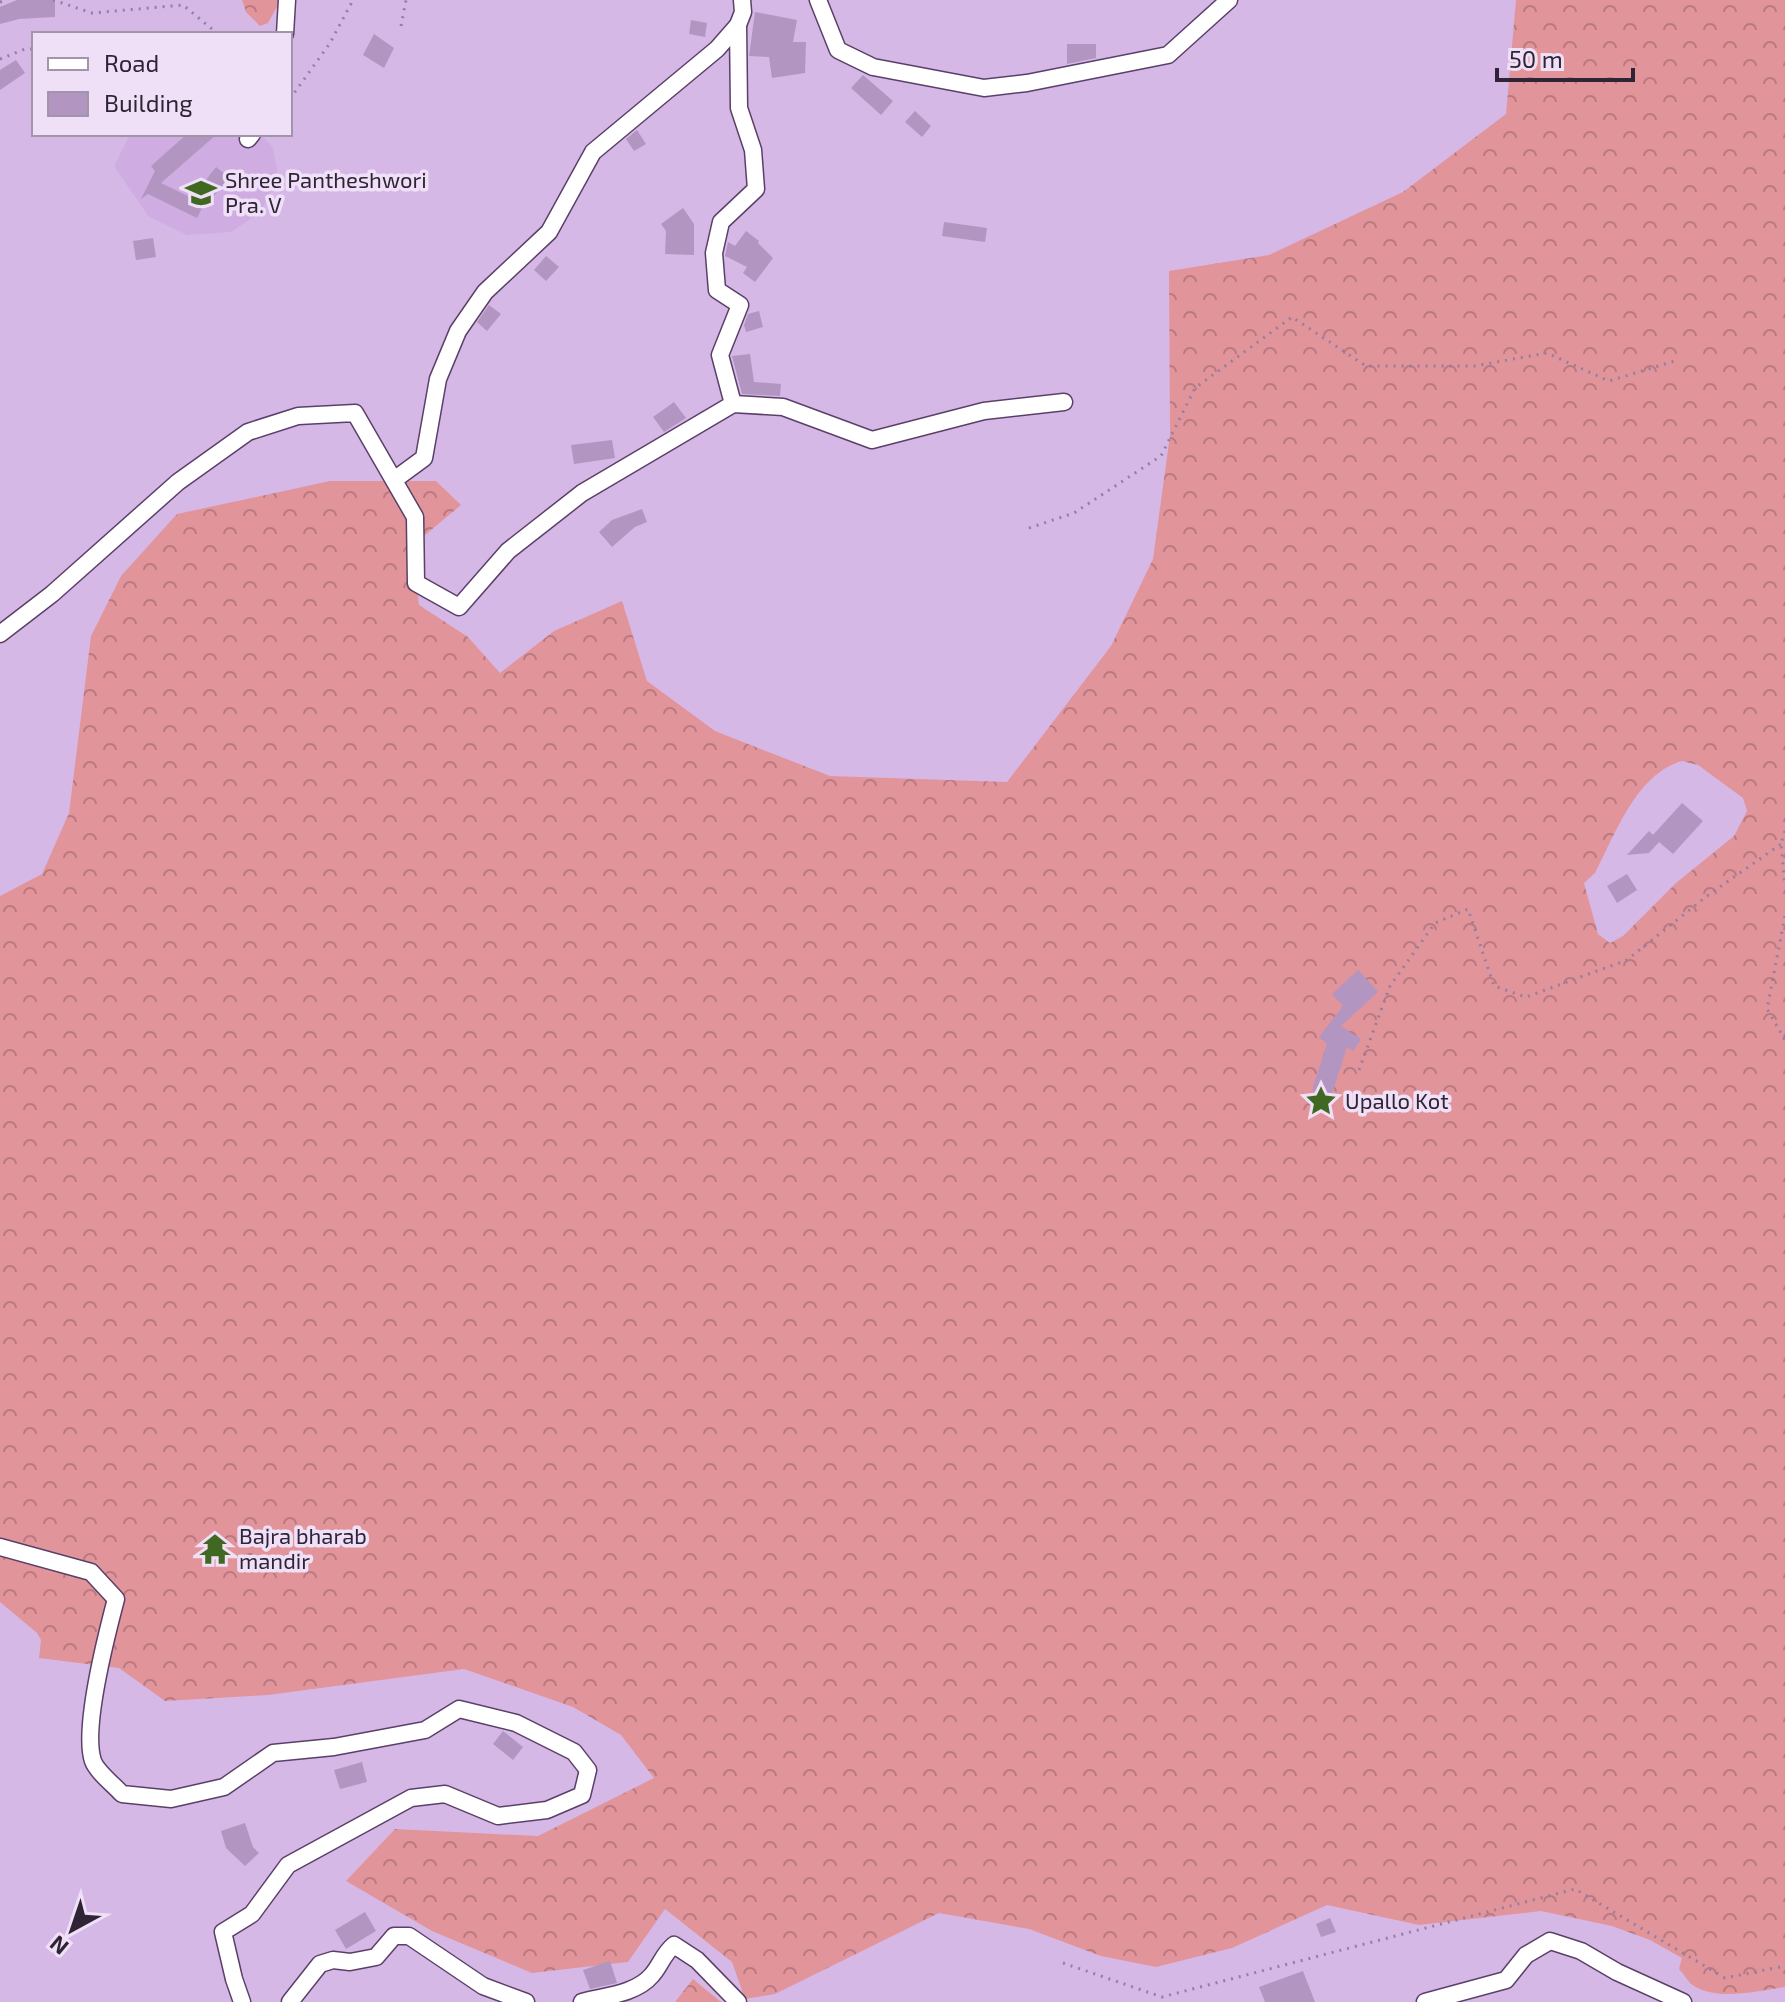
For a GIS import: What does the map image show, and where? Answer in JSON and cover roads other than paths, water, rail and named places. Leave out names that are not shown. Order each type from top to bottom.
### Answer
[{"type":"street","points":[[285,32],[287,0]]},
{"type":"street","points":[[394,480],[424,458],[438,379],[458,331],[485,292],[549,232],[593,152],[717,49],[738,25],[743,12],[742,0]]},
{"type":"street","points":[[818,0],[838,50],[873,67],[984,88],[1027,83],[1168,55],[1229,0]]},
{"type":"street","points":[[733,404],[720,355],[740,305],[717,290],[714,253],[721,222],[756,189],[753,150],[739,108],[738,25]]},
{"type":"street","points":[[0,634],[52,594],[178,482],[248,432],[298,416],[355,413],[415,517],[416,583],[459,607],[508,551],[582,493],[733,404],[783,407],[872,440],[984,411],[1064,402]]},
{"type":"street","points":[[0,1547],[91,1572],[116,1599],[90,1724],[93,1762],[122,1794],[171,1799],[224,1787],[273,1753],[334,1747],[425,1730],[459,1709],[516,1723],[574,1752],[588,1770],[582,1795],[547,1810],[498,1816],[445,1794],[411,1798],[288,1865],[252,1914],[223,1932],[242,2002]]},
{"type":"street","points":[[290,2002],[320,1964],[376,1957],[394,1936],[409,1936],[483,1986],[526,2002]]},
{"type":"street","points":[[1425,2002],[1506,1980],[1526,1955],[1550,1941],[1581,1951],[1617,1972],[1683,2002]]},
{"type":"street","points":[[582,2002],[637,1988],[653,1975],[662,1955],[674,1945],[697,1960],[738,2002]]},
{"type":"place","name":"Shree Pantheshwori Pra. V","points":[[201,193]]},
{"type":"place","name":"Upallo Kot","points":[[1321,1101]]},
{"type":"place","name":"Bajra bharab mandir","points":[[215,1549]]}]
